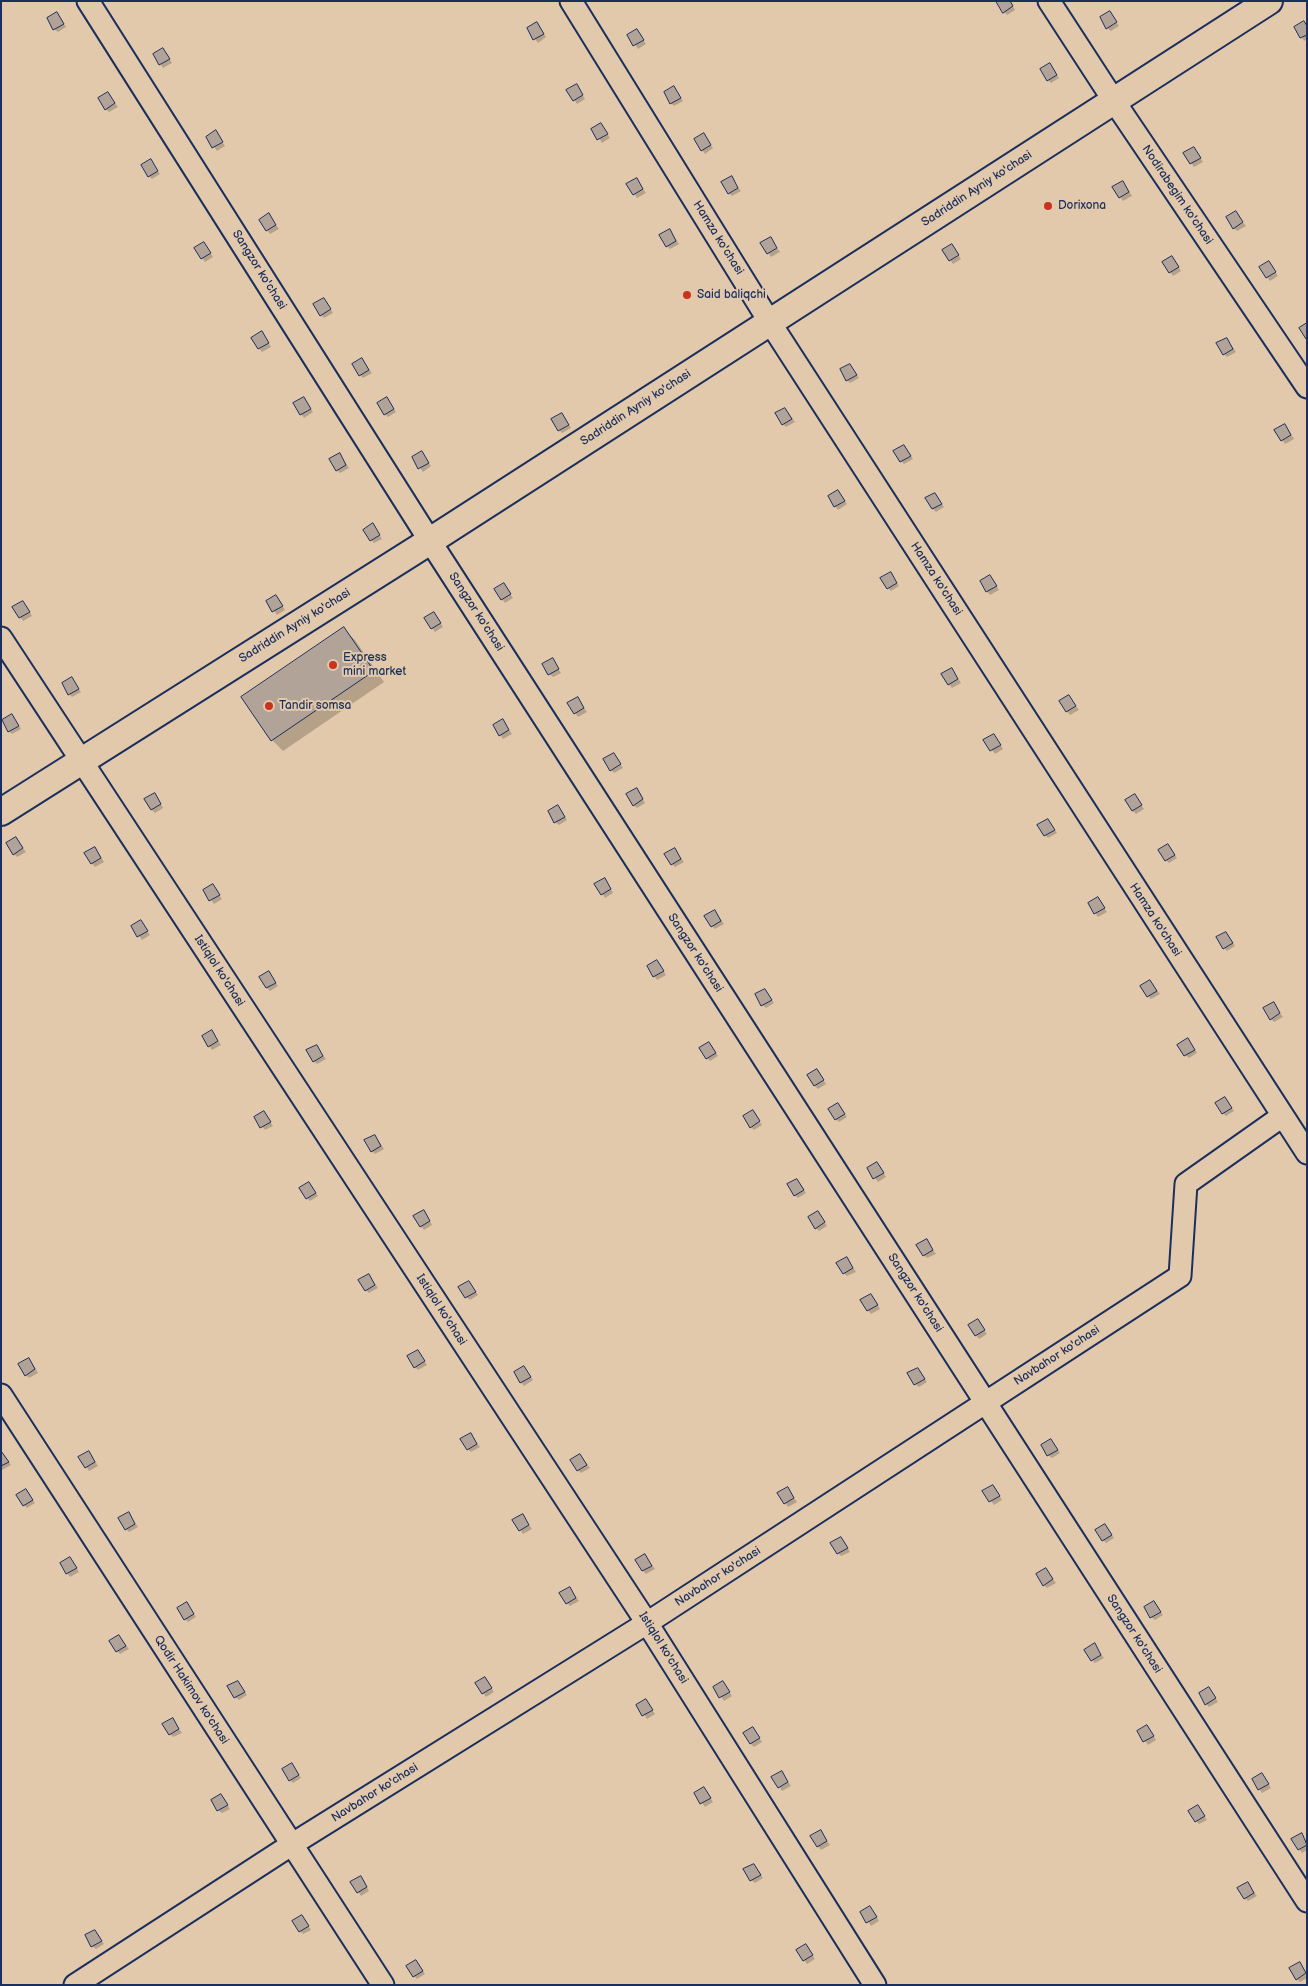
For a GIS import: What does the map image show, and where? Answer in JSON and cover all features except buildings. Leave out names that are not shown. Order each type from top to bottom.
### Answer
[{"type":"street","name":"Sangzor ko'chasi","points":[[88,1],[430,541],[1307,1901]]},
{"type":"street","name":"Hamza ko'chasi","points":[[571,1],[770,321],[1307,1153]]},
{"type":"street","name":"Nodirabegim ko'chasi","points":[[1049,1],[1114,101],[1307,387]]},
{"type":"street","name":"Sadriddin Ayniy ko'chasi","points":[[1,812],[80,760],[430,541],[1270,1]]},
{"type":"street","name":"Istiqlol ko'chasi","points":[[1,638],[647,1623],[875,1985]]},
{"type":"street","name":"Navbahor ko'chasi","points":[[75,1985],[291,1846],[647,1623],[1180,1276],[1186,1184],[1282,1117]]},
{"type":"street","name":"Qodir Hakimov ko'chasi","points":[[1,1395],[291,1846],[383,1985]]},
{"type":"place","name":"Dorixona","points":[[1048,206]]},
{"type":"place","name":"Said baliqchi","points":[[687,295]]},
{"type":"place","name":"Express mini market","points":[[333,665]]},
{"type":"place","name":"Tandir somsa","points":[[269,706]]}]
